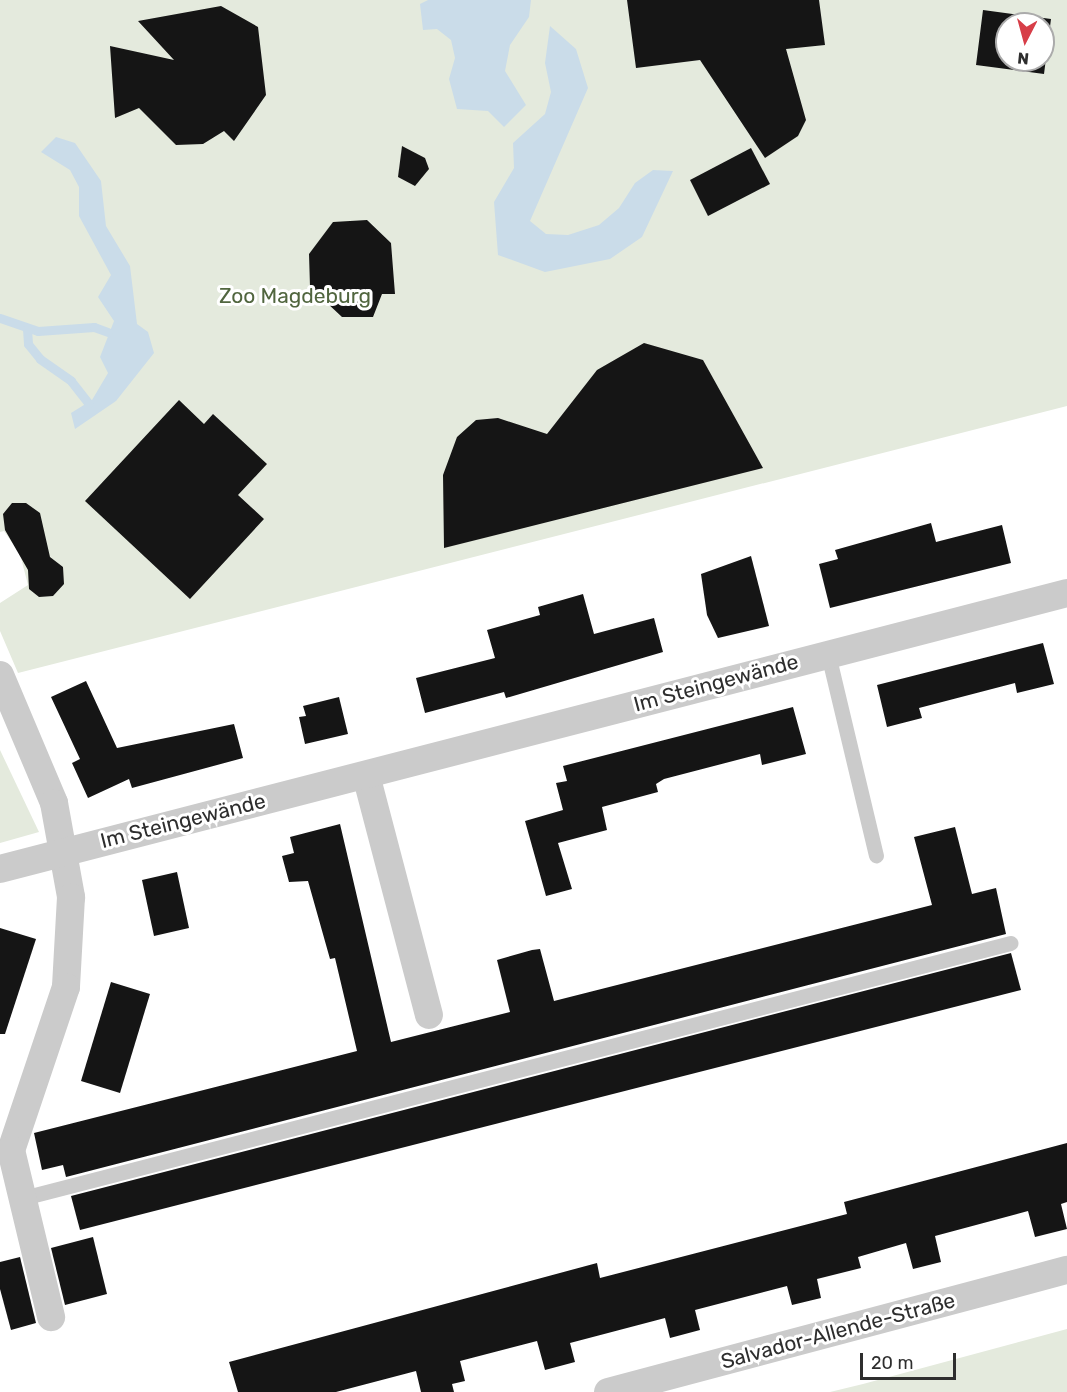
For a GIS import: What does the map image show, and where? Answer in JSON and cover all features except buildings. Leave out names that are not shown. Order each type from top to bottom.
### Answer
[{"type":"street","name":"Im Steingewände","points":[[0,869],[64,850],[366,775],[1067,593]]},
{"type":"street","points":[[0,675],[54,802],[64,850],[72,910],[69,967],[55,1022],[13,1133],[19,1199],[51,1317]]},
{"type":"street","points":[[366,775],[429,1016]]},
{"type":"street","name":"Salvador-Allende-Straße","points":[[608,1392],[1067,1270]]},
{"type":"lane","points":[[828,654],[876,855]]},
{"type":"lane","points":[[19,1199],[1010,943]]},
{"type":"green space","name":"Zoo Magdeburg","points":[[0,0],[1067,0],[1067,406],[18,673],[0,631],[0,603],[28,585],[20,554],[4,531],[0,532]]},
{"type":"green space","points":[[0,750],[39,832],[0,843]]},
{"type":"green space","points":[[1067,1329],[1067,1392],[830,1392],[863,1384]]},
{"type":"water","points":[[428,0],[531,0],[529,17],[510,45],[505,71],[526,105],[504,127],[488,111],[457,109],[449,79],[455,58],[451,40],[437,29],[423,30],[420,4]]},
{"type":"water","points":[[550,26],[576,49],[588,88],[530,221],[546,234],[568,235],[599,225],[619,208],[635,183],[653,170],[673,171],[642,237],[610,259],[545,272],[498,255],[494,202],[514,168],[513,143],[545,114],[551,92],[545,63]]},
{"type":"water","points":[[56,137],[75,143],[101,181],[106,226],[130,266],[137,324],[148,332],[154,353],[116,401],[75,429],[71,413],[92,400],[108,373],[100,357],[114,321],[98,297],[111,275],[79,216],[79,187],[70,170],[41,152]]},
{"type":"waterway","points":[[0,318],[38,331],[94,327],[108,332]]},
{"type":"waterway","points":[[27,329],[28,344],[40,359],[71,381],[88,403]]}]
